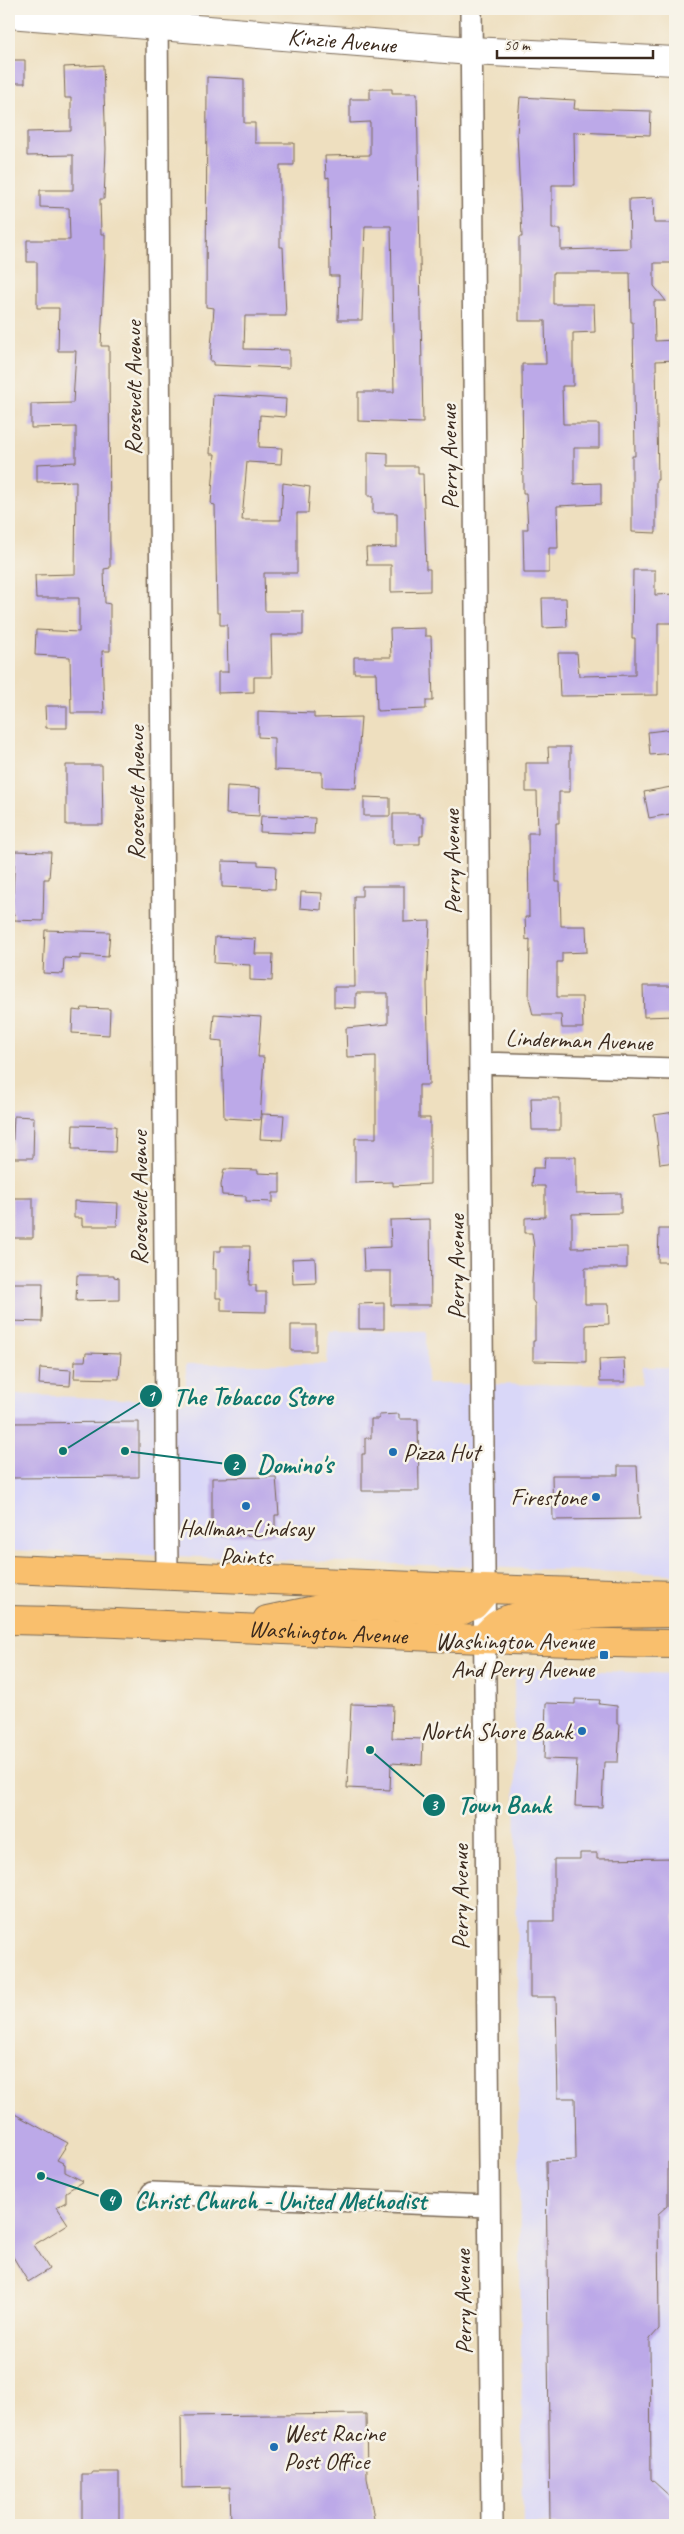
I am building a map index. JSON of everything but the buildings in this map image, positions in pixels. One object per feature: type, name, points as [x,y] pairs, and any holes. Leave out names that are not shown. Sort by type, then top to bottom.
[{"type":"main road","name":"Washington Avenue","points":[[9,1569],[298,1580],[484,1590],[675,1595]]},
{"type":"main road","points":[[241,1626],[339,1605],[461,1611],[474,1605],[484,1590]]},
{"type":"main road","points":[[483,1639],[493,1626],[504,1620],[524,1615],[675,1613]]},
{"type":"main road","name":"Washington Avenue","points":[[9,1620],[241,1626],[535,1642],[675,1644]]},
{"type":"street","name":"Perry Avenue","points":[[471,9],[483,1639],[492,2525]]},
{"type":"street","name":"Kinzie Avenue","points":[[9,14],[157,18],[472,51],[675,62]]},
{"type":"street","name":"Roosevelt Avenue","points":[[157,18],[166,1576]]},
{"type":"street","name":"Linderman Avenue","points":[[480,1063],[675,1069]]},
{"type":"street","points":[[152,2193],[488,2206]]},
{"type":"shaded area","points":[[9,1272],[11,1394],[186,1402],[186,1364],[327,1364],[329,1331],[426,1331],[427,1384],[641,1385],[642,1367],[675,1367],[675,1574],[9,1550]]},
{"type":"shaded area","points":[[521,1669],[675,1674],[675,2525],[523,2525],[514,1680]]},
{"type":"place","name":"The Tobacco Store","points":[[63,1451]]},
{"type":"place","name":"Domino's","points":[[125,1451]]},
{"type":"place","name":"Pizza Hut","points":[[393,1452]]},
{"type":"place","name":"Firestone","points":[[596,1497]]},
{"type":"place","name":"Hallman-Lindsay Paints","points":[[246,1506]]},
{"type":"place","name":"Washington Avenue And Perry Avenue","points":[[604,1655]]},
{"type":"place","name":"North Shore Bank","points":[[582,1731]]},
{"type":"place","name":"Town Bank","points":[[370,1750]]},
{"type":"place","name":"Christ Church - United Methodist","points":[[41,2176]]},
{"type":"place","name":"West Racine Post Office","points":[[274,2447]]}]
